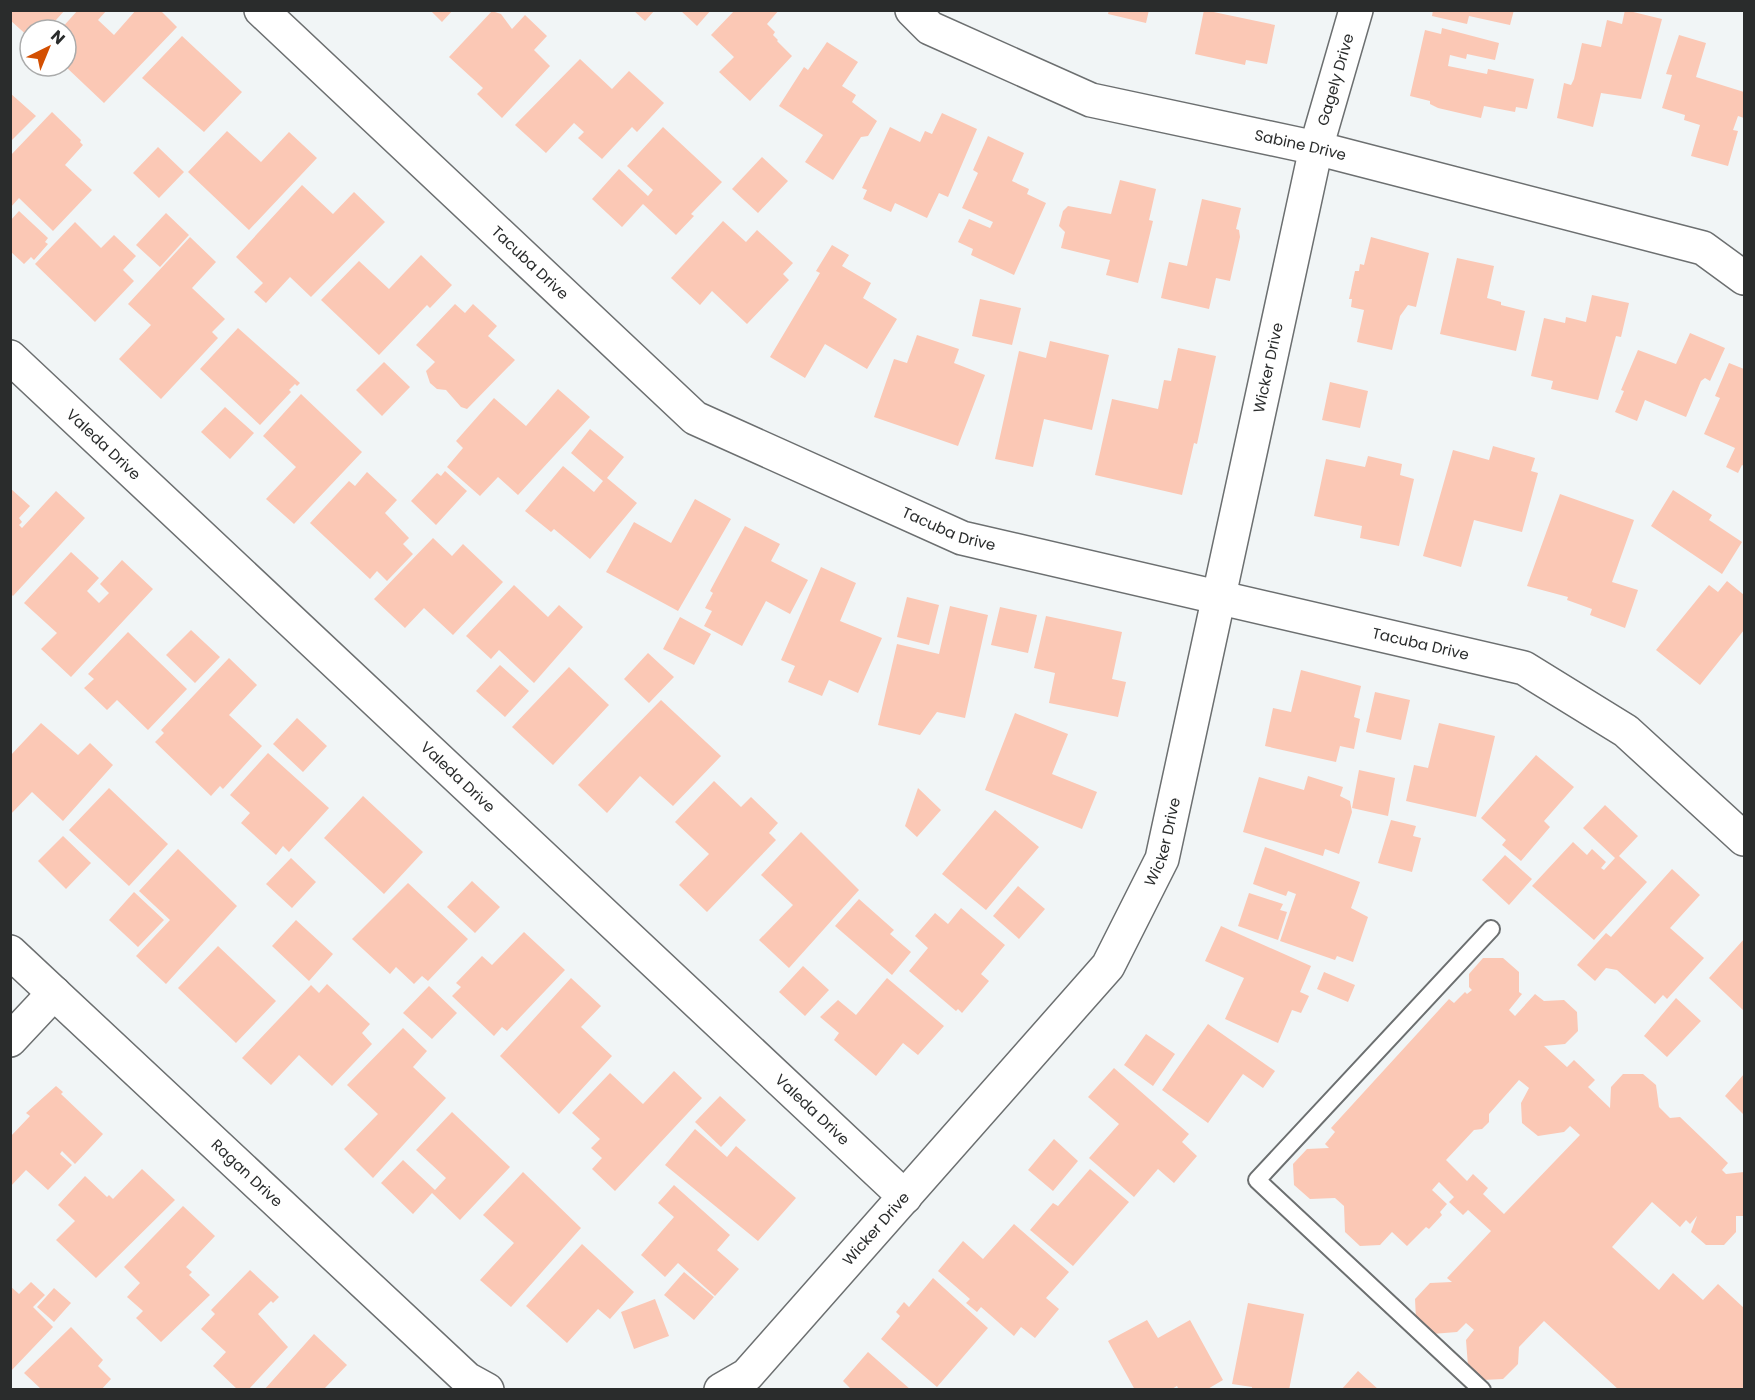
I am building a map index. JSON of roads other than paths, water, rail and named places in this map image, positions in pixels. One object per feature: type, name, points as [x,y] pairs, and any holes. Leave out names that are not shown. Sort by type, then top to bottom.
[{"type":"street","name":"Tacuba Drive","points":[[261,10],[695,418],[963,538],[1524,668],[1626,730],[1744,839]]},
{"type":"street","name":"Sabine Drive","points":[[912,10],[930,28],[1091,100],[1316,148],[1702,248],[1744,278]]},
{"type":"street","name":"Gagely Drive","points":[[1316,148],[1356,10]]},
{"type":"street","name":"Wicker Drive","points":[[721,1389],[747,1375],[1108,966],[1162,859],[1316,148]]},
{"type":"street","name":"Valeda Drive","points":[[10,357],[905,1197]]},
{"type":"street","name":"Ragan Drive","points":[[10,951],[467,1379],[487,1389]]},
{"type":"street","points":[[10,1040],[54,993]]},
{"type":"lane","points":[[1482,1389],[1257,1180],[1491,929]]}]
